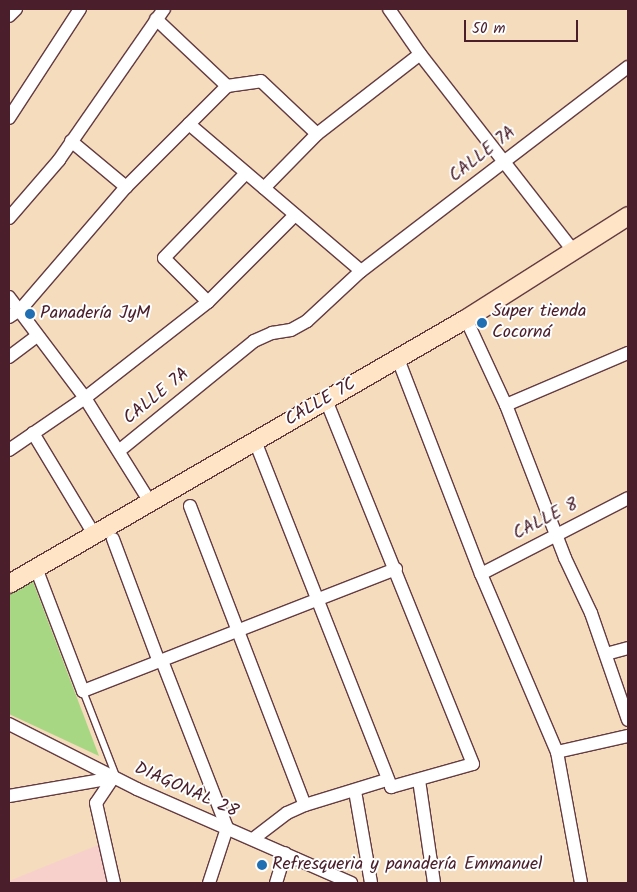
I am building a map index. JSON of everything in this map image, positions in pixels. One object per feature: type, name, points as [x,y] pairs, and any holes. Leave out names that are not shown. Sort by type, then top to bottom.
[{"type":"street","points":[[9,16],[16,9]]},
{"type":"street","points":[[9,118],[80,9]]},
{"type":"street","points":[[9,218],[59,160],[164,9]]},
{"type":"street","points":[[389,9],[420,54],[574,252]]},
{"type":"street","points":[[156,19],[227,86]]},
{"type":"street","points":[[264,188],[317,134],[420,54]]},
{"type":"street","name":"CALLE 7A","points":[[120,450],[254,341],[272,333],[291,330],[308,321],[361,271],[628,67]]},
{"type":"street","points":[[9,317],[20,309],[126,188],[227,86],[260,81],[317,134]]},
{"type":"street","points":[[189,124],[361,271]]},
{"type":"street","points":[[71,141],[126,188]]},
{"type":"street","points":[[208,302],[164,258],[246,173]]},
{"type":"street","points":[[9,450],[85,398],[208,302],[295,215]]},
{"type":"street","name":"CALLE 7C","points":[[9,584],[466,319],[628,216]]},
{"type":"street","points":[[9,297],[20,309],[37,336],[85,398],[120,450],[150,502]]},
{"type":"street","points":[[466,319],[506,405],[556,534],[625,698],[628,720]]},
{"type":"street","points":[[9,357],[37,336]]},
{"type":"street","points":[[506,405],[628,353]]},
{"type":"street","points":[[398,359],[481,574],[557,752],[581,883]]},
{"type":"street","points":[[255,441],[391,787],[473,764],[396,569],[326,400]]},
{"type":"street","points":[[33,433],[94,534]]},
{"type":"street","name":"CALLE 8","points":[[481,574],[628,498]]},
{"type":"street","points":[[190,506],[304,805]]},
{"type":"street","points":[[113,539],[227,828],[209,883]]},
{"type":"street","points":[[36,568],[84,691],[318,602],[396,569]]},
{"type":"street","points":[[606,654],[628,648]]},
{"type":"street","name":"DIAGONAL 28","points":[[9,724],[115,779],[285,852],[351,883]]},
{"type":"street","points":[[557,752],[628,736]]},
{"type":"street","points":[[9,796],[115,779]]},
{"type":"street","points":[[114,883],[96,803],[115,779]]},
{"type":"street","points":[[254,840],[287,813],[304,805],[356,791],[387,780]]},
{"type":"street","points":[[419,780],[434,883]]},
{"type":"street","points":[[356,791],[371,883]]},
{"type":"street","points":[[276,883],[285,852]]},
{"type":"lane","points":[[84,691],[115,779]]},
{"type":"shaded area","points":[[98,845],[108,883],[9,883],[9,881]]},
{"type":"green space","points":[[32,579],[99,756],[9,714],[9,593]]},
{"type":"place","name":"Panadería JyM","points":[[30,314]]},
{"type":"place","name":"Super tienda Cocorná","points":[[482,323]]},
{"type":"place","name":"Refresqueria y panadería Emmanuel","points":[[262,865]]}]
